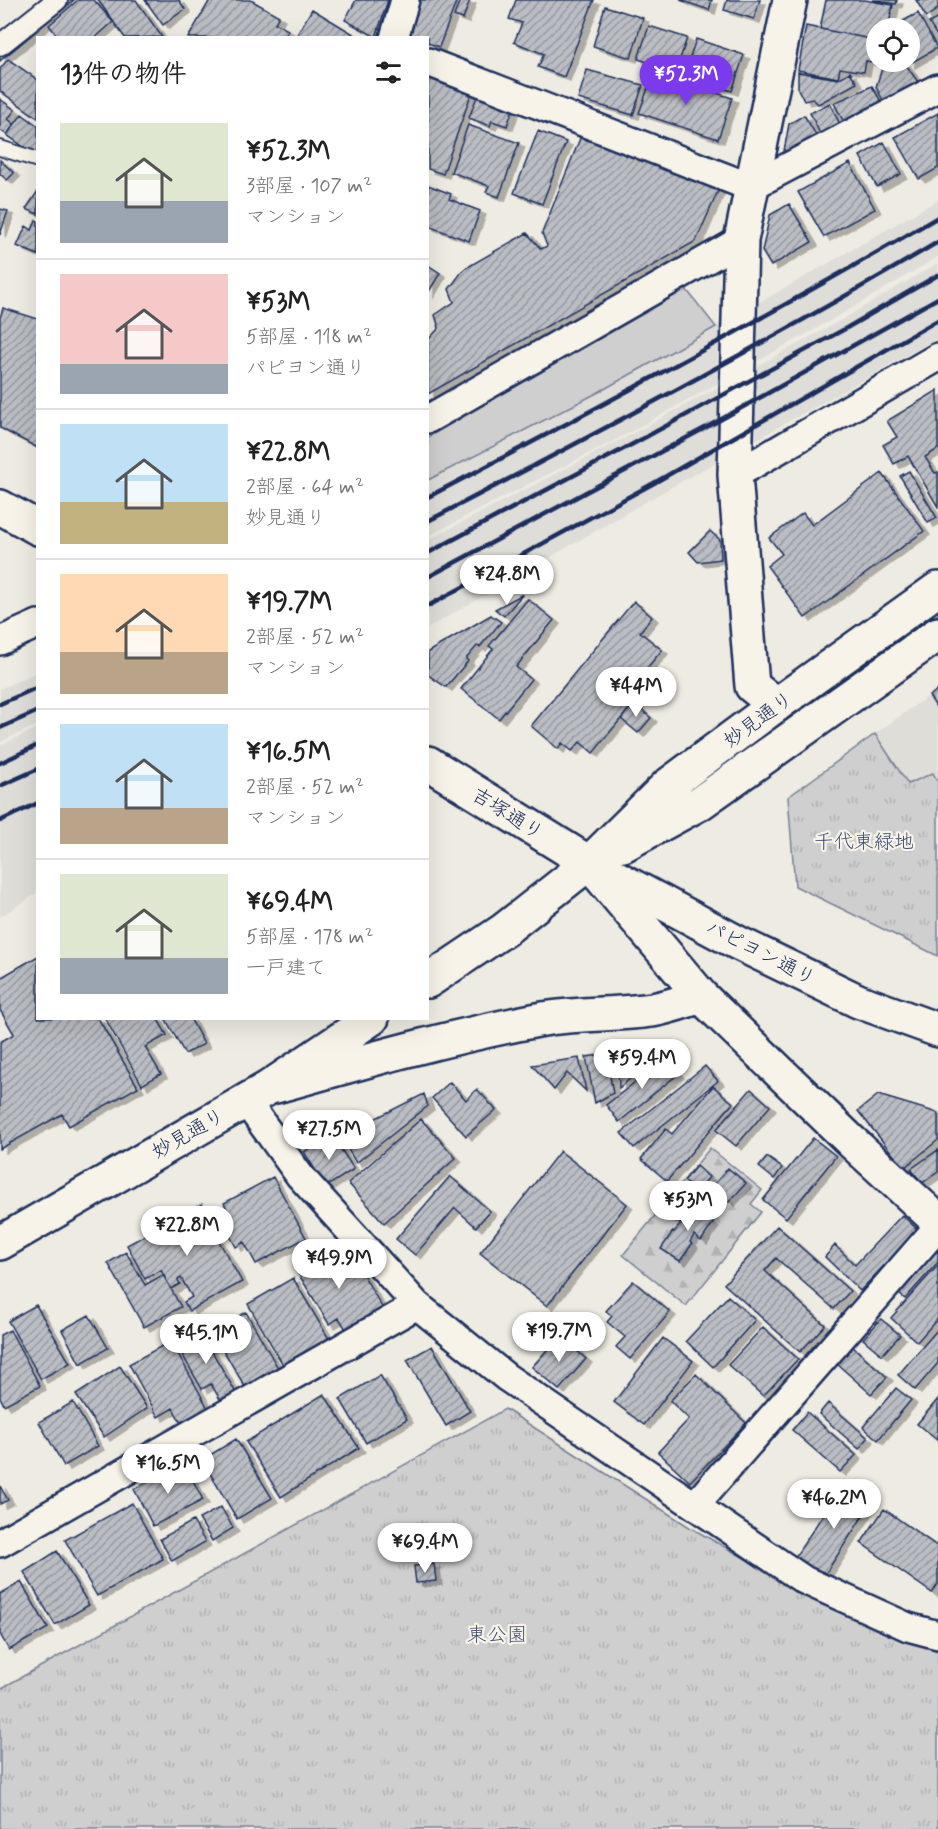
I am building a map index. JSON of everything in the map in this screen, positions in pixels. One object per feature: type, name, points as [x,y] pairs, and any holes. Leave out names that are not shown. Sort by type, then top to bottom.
[{"type":"main road","points":[[776,705],[752,686],[735,475],[741,240],[790,0]]},
{"type":"main road","points":[[0,507],[36,527]]},
{"type":"main road","name":"妙見通り","points":[[429,980],[504,930],[589,863],[667,786],[938,589]]},
{"type":"main road","name":"妙見通り","points":[[589,863],[700,803],[938,634]]},
{"type":"main road","name":"吉塚通り","points":[[429,764],[589,863]]},
{"type":"main road","points":[[589,863],[701,996],[852,1142],[938,1221]]},
{"type":"main road","name":"パピヨン通り","points":[[589,863],[738,943],[848,996],[938,1030]]},
{"type":"main road","points":[[257,1094],[404,1050],[490,1029],[561,1016],[670,1007],[701,996]]},
{"type":"main road","name":"妙見通り","points":[[0,1243],[257,1094],[369,1020]]},
{"type":"street","points":[[0,45],[57,0]]},
{"type":"street","points":[[395,36],[405,0]]},
{"type":"street","points":[[429,62],[750,187],[938,88]]},
{"type":"street","points":[[429,418],[741,240]]},
{"type":"street","points":[[735,475],[938,357]]},
{"type":"street","points":[[0,641],[36,625]]},
{"type":"street","points":[[257,1094],[300,1176],[417,1305],[506,1377],[804,1580],[908,1627],[938,1635]]},
{"type":"street","points":[[695,1505],[938,1227]]},
{"type":"street","points":[[0,1543],[417,1305]]},
{"type":"lane","points":[[0,148],[36,159]]},
{"type":"shaded area","points":[[938,200],[938,257],[835,318],[625,435],[429,535],[429,479],[597,393]]},
{"type":"shaded area","points":[[938,263],[938,338],[659,494],[429,627],[429,539],[628,436],[838,322]]},
{"type":"shaded area","points":[[36,672],[36,725],[0,742],[0,689]]},
{"type":"shaded area","points":[[938,689],[938,782],[932,773],[908,785],[875,734]]},
{"type":"shaded area","points":[[36,728],[36,894],[0,917],[0,746]]},
{"type":"green space","points":[[686,289],[716,327],[597,393],[429,479],[429,436]]},
{"type":"green space","points":[[938,610],[938,614],[702,783],[699,781]]},
{"type":"green space","name":"千代東緑地","points":[[875,734],[908,784],[933,773],[938,782],[938,956],[795,886],[788,797]]},
{"type":"green space","points":[[710,1148],[762,1190],[751,1204],[761,1212],[686,1306],[623,1255]]},
{"type":"green space","name":"東公園","points":[[505,1409],[691,1528],[801,1590],[938,1647],[938,1829],[0,1829],[0,1689]]},
{"type":"building","points":[[52,0],[74,0],[0,61],[0,43]]},
{"type":"building","points":[[78,0],[94,0],[113,22],[97,36],[57,36],[49,25]]},
{"type":"building","points":[[98,0],[136,0],[161,36],[124,36]]},
{"type":"building","points":[[145,0],[179,0],[185,9],[163,25]]},
{"type":"building","points":[[210,0],[251,0],[279,16],[275,23],[288,30],[285,36],[189,36]]},
{"type":"building","points":[[356,0],[388,0],[376,36],[345,20]]},
{"type":"building","points":[[416,0],[457,0],[439,47],[429,43],[429,36],[403,34]]},
{"type":"building","points":[[460,0],[470,0],[463,19],[454,16]]},
{"type":"building","points":[[516,0],[594,0],[564,77],[538,67],[544,54],[514,42],[522,23],[509,19]]},
{"type":"building","points":[[680,0],[712,0],[709,10]]},
{"type":"building","points":[[727,0],[760,0],[754,19],[724,10]]},
{"type":"building","points":[[826,0],[865,0],[893,5],[890,18],[866,18],[866,38],[820,29]]},
{"type":"building","points":[[872,0],[897,0],[896,4]]},
{"type":"building","points":[[916,0],[938,0],[938,9],[926,17]]},
{"type":"building","points":[[605,6],[643,18],[631,58],[593,46]]},
{"type":"building","points":[[312,9],[357,36],[296,36]]},
{"type":"building","points":[[918,13],[937,48],[920,58],[920,18],[909,18]]},
{"type":"building","points":[[938,18],[938,38],[929,23]]},
{"type":"building","points":[[649,26],[687,38],[676,71],[638,59]]},
{"type":"building","points":[[806,26],[866,38],[864,72],[840,68],[838,78],[798,70]]},
{"type":"building","points":[[696,39],[744,55],[732,91],[684,75]]},
{"type":"building","points":[[8,59],[36,79],[36,117],[0,91],[0,69]]},
{"type":"building","points":[[587,70],[643,85],[633,115],[578,99]]},
{"type":"building","points":[[654,72],[732,98],[718,139],[639,113]]},
{"type":"building","points":[[798,72],[838,79],[850,72],[857,83],[818,104],[813,99],[804,101],[798,89]]},
{"type":"building","points":[[881,72],[911,72],[918,82],[884,102],[876,87]]},
{"type":"building","points":[[429,74],[474,86],[443,174],[429,169]]},
{"type":"building","points":[[872,86],[882,103],[846,126],[834,103]]},
{"type":"building","points":[[479,91],[513,109],[507,126],[492,121],[490,126],[469,118]]},
{"type":"building","points":[[0,99],[15,110],[8,119],[14,124],[7,135],[0,130]]},
{"type":"building","points":[[830,103],[842,129],[822,138],[810,113]]},
{"type":"building","points":[[938,113],[938,168],[919,179],[895,137]]},
{"type":"building","points":[[22,114],[36,124],[36,156],[7,135]]},
{"type":"building","points":[[804,115],[819,140],[791,157],[784,151],[789,124]]},
{"type":"building","points":[[468,125],[519,143],[499,197],[486,192],[489,186],[451,172]]},
{"type":"building","points":[[538,131],[566,142],[542,204],[514,193]]},
{"type":"building","points":[[581,136],[719,189],[696,241],[429,393],[429,339],[439,328],[435,315],[454,302],[449,289],[464,269],[527,233],[541,249],[547,246],[542,233]]},
{"type":"building","points":[[884,142],[901,174],[877,187],[860,156]]},
{"type":"building","points":[[0,160],[14,173],[7,180],[0,174]]},
{"type":"building","points":[[850,163],[875,209],[824,237],[798,192]]},
{"type":"building","points":[[429,185],[451,194],[449,199],[480,211],[469,241],[429,226]]},
{"type":"building","points":[[36,194],[36,213],[26,209]]},
{"type":"building","points":[[789,204],[812,242],[771,266],[762,251],[770,215]]},
{"type":"building","points":[[0,209],[8,211],[0,235]]},
{"type":"building","points":[[36,220],[36,254],[17,246],[26,226],[32,230]]},
{"type":"building","points":[[429,266],[440,273],[429,291]]},
{"type":"building","points":[[3,308],[36,318],[36,447],[0,428],[0,318]]},
{"type":"building","points":[[938,390],[938,449],[925,457],[935,473],[938,472],[938,507],[908,456],[894,464],[883,445],[897,437],[887,421]]},
{"type":"building","points":[[909,471],[937,518],[928,523],[900,476]]},
{"type":"building","points":[[882,473],[924,531],[805,618],[767,566],[782,554],[769,538],[803,513],[812,525]]},
{"type":"building","points":[[710,531],[720,540],[721,559],[698,562],[689,552]]},
{"type":"building","points":[[523,594],[504,616],[495,609]]},
{"type":"building","points":[[528,599],[554,620],[516,667],[531,679],[499,719],[461,689],[493,649],[489,646]]},
{"type":"building","points":[[634,601],[652,617],[640,632],[662,650],[642,674],[651,682],[593,753],[580,742],[572,751],[562,743],[558,749],[531,726]]},
{"type":"building","points":[[491,615],[501,622],[480,647],[477,646],[466,659],[468,661],[446,687],[429,676],[429,651]]},
{"type":"building","points":[[938,690],[938,710],[929,696]]},
{"type":"building","points":[[634,703],[651,718],[638,733],[621,719]]},
{"type":"building","points":[[36,957],[36,1020],[99,1020],[138,1087],[69,1126],[62,1114],[0,1149],[0,1042],[14,1034],[0,1010],[0,978]]},
{"type":"building","points":[[106,1020],[158,1020],[167,1035],[145,1047],[161,1074],[142,1085]]},
{"type":"building","points":[[166,1020],[191,1020],[204,1044],[185,1054]]},
{"type":"building","points":[[606,1054],[613,1093],[595,1103],[586,1057]]},
{"type":"building","points":[[659,1054],[619,1088],[617,1056]]},
{"type":"building","points":[[579,1058],[586,1091],[567,1073],[554,1090],[532,1065]]},
{"type":"building","points":[[666,1058],[678,1074],[619,1122],[606,1105]]},
{"type":"building","points":[[705,1066],[718,1081],[634,1148],[621,1133]]},
{"type":"building","points":[[450,1082],[466,1100],[477,1089],[496,1110],[466,1136],[432,1098]]},
{"type":"building","points":[[713,1086],[733,1103],[667,1181],[641,1159],[666,1129],[672,1134]]},
{"type":"building","points":[[751,1089],[770,1106],[736,1146],[716,1130]]},
{"type":"building","points":[[424,1094],[428,1106],[356,1163],[340,1136]]},
{"type":"building","points":[[878,1095],[938,1113],[938,1140],[904,1168],[858,1111]]},
{"type":"building","points":[[421,1119],[456,1158],[384,1223],[348,1183]]},
{"type":"building","points":[[331,1134],[354,1169],[326,1187],[304,1152]]},
{"type":"building","points":[[813,1138],[836,1156],[786,1218],[763,1200]]},
{"type":"building","points":[[938,1150],[938,1172],[922,1183],[911,1169]]},
{"type":"building","points":[[560,1151],[627,1204],[547,1306],[480,1253]]},
{"type":"building","points":[[767,1157],[782,1168],[774,1179],[759,1167]]},
{"type":"building","points":[[696,1166],[709,1177],[697,1192],[684,1181]]},
{"type":"building","points":[[728,1168],[746,1183],[729,1202],[712,1187]]},
{"type":"building","points":[[450,1176],[490,1211],[476,1227],[455,1208],[415,1255],[396,1239]]},
{"type":"building","points":[[273,1177],[306,1238],[256,1264],[244,1242],[236,1247],[218,1214],[227,1209],[224,1203]]},
{"type":"building","points":[[202,1204],[209,1218],[207,1220],[242,1282],[189,1311],[184,1302],[192,1297],[181,1278],[178,1280],[180,1284],[171,1289],[161,1270],[145,1279],[127,1245]]},
{"type":"building","points":[[698,1205],[711,1213],[707,1219],[713,1223],[701,1241],[694,1235],[690,1242],[692,1244],[680,1261],[661,1249],[673,1231],[681,1224],[676,1222],[688,1206],[694,1210]]},
{"type":"building","points":[[902,1215],[918,1230],[860,1291],[825,1257],[835,1245],[855,1265]]},
{"type":"building","points":[[777,1226],[850,1291],[834,1309],[776,1258],[765,1271],[825,1325],[800,1352],[724,1284]]},
{"type":"building","points":[[932,1245],[938,1250],[938,1262],[905,1299],[893,1289]]},
{"type":"building","points":[[329,1250],[364,1276],[383,1309],[347,1331],[339,1318],[329,1324],[296,1270]]},
{"type":"building","points":[[126,1252],[145,1285],[163,1275],[181,1307],[144,1327],[108,1263]]},
{"type":"building","points":[[938,1265],[938,1318],[917,1342],[891,1318]]},
{"type":"building","points":[[293,1278],[332,1344],[286,1370],[248,1304]]},
{"type":"building","points":[[633,1281],[670,1312],[630,1359],[616,1347],[625,1337],[607,1322],[612,1316],[606,1311]]},
{"type":"building","points":[[728,1296],[755,1320],[713,1367],[686,1341]]},
{"type":"building","points":[[36,1305],[70,1363],[41,1379],[8,1321]]},
{"type":"building","points":[[246,1312],[278,1368],[245,1387],[212,1331]]},
{"type":"building","points":[[89,1315],[108,1348],[80,1364],[62,1330]]},
{"type":"building","points":[[881,1319],[900,1335],[882,1355],[863,1339]]},
{"type":"building","points":[[198,1327],[239,1398],[224,1406],[211,1384],[202,1389],[174,1340]]},
{"type":"building","points":[[763,1327],[798,1359],[763,1396],[728,1365]]},
{"type":"building","points":[[938,1329],[938,1363],[915,1390],[898,1375]]},
{"type":"building","points":[[10,1330],[40,1386],[4,1405],[0,1397],[0,1335]]},
{"type":"building","points":[[560,1335],[586,1359],[559,1390],[532,1367]]},
{"type":"building","points":[[663,1338],[693,1361],[644,1425],[614,1402]]},
{"type":"building","points":[[171,1341],[210,1412],[183,1427],[173,1408],[158,1417],[129,1364]]},
{"type":"building","points":[[432,1346],[470,1411],[446,1426],[407,1360]]},
{"type":"building","points":[[852,1346],[887,1377],[871,1394],[837,1364]]},
{"type":"building","points":[[120,1366],[147,1408],[104,1437],[76,1395]]},
{"type":"building","points":[[696,1374],[746,1423],[690,1482],[658,1452],[689,1419],[670,1401]]},
{"type":"building","points":[[380,1375],[407,1419],[366,1443],[340,1399]]},
{"type":"building","points":[[896,1388],[911,1400],[878,1440],[863,1427]]},
{"type":"building","points":[[324,1394],[359,1448],[281,1497],[246,1442]]},
{"type":"building","points":[[938,1399],[938,1441],[917,1424]]},
{"type":"building","points":[[73,1402],[98,1446],[64,1466],[39,1422]]},
{"type":"building","points":[[828,1403],[868,1438],[859,1449],[819,1414]]},
{"type":"building","points":[[807,1412],[856,1455],[840,1472],[792,1430]]},
{"type":"building","points":[[236,1439],[272,1498],[237,1519],[202,1460]]},
{"type":"building","points":[[184,1463],[203,1500],[153,1526],[134,1489]]},
{"type":"building","points":[[844,1483],[872,1502],[824,1576],[795,1557]]},
{"type":"building","points":[[0,1486],[8,1500],[0,1504]]},
{"type":"building","points":[[132,1503],[163,1559],[97,1596],[65,1540]]},
{"type":"building","points":[[221,1507],[233,1528],[212,1541],[199,1519]]},
{"type":"building","points":[[884,1509],[938,1547],[938,1584],[932,1593],[861,1543]]},
{"type":"building","points":[[193,1521],[205,1542],[172,1561],[160,1539]]},
{"type":"building","points":[[57,1551],[89,1605],[55,1625],[24,1572]]},
{"type":"building","points":[[434,1564],[436,1581],[416,1583],[414,1566]]},
{"type":"building","points":[[21,1582],[48,1628],[9,1650],[0,1634],[0,1594]]},
{"type":"railway","points":[[429,496],[685,360],[938,217]]},
{"type":"railway","points":[[429,520],[685,385],[938,242]]},
{"type":"railway","points":[[429,552],[843,330],[938,275]]},
{"type":"railway","points":[[429,576],[718,421],[938,298]]},
{"type":"railway","points":[[429,605],[654,483],[938,320]]},
{"type":"railway","points":[[0,704],[36,688]]},
{"type":"railway","points":[[0,728],[36,712]]},
{"type":"railway","points":[[0,763],[36,746]]},
{"type":"railway","points":[[0,786],[36,770]]},
{"type":"railway","points":[[0,821],[36,804]]}]
